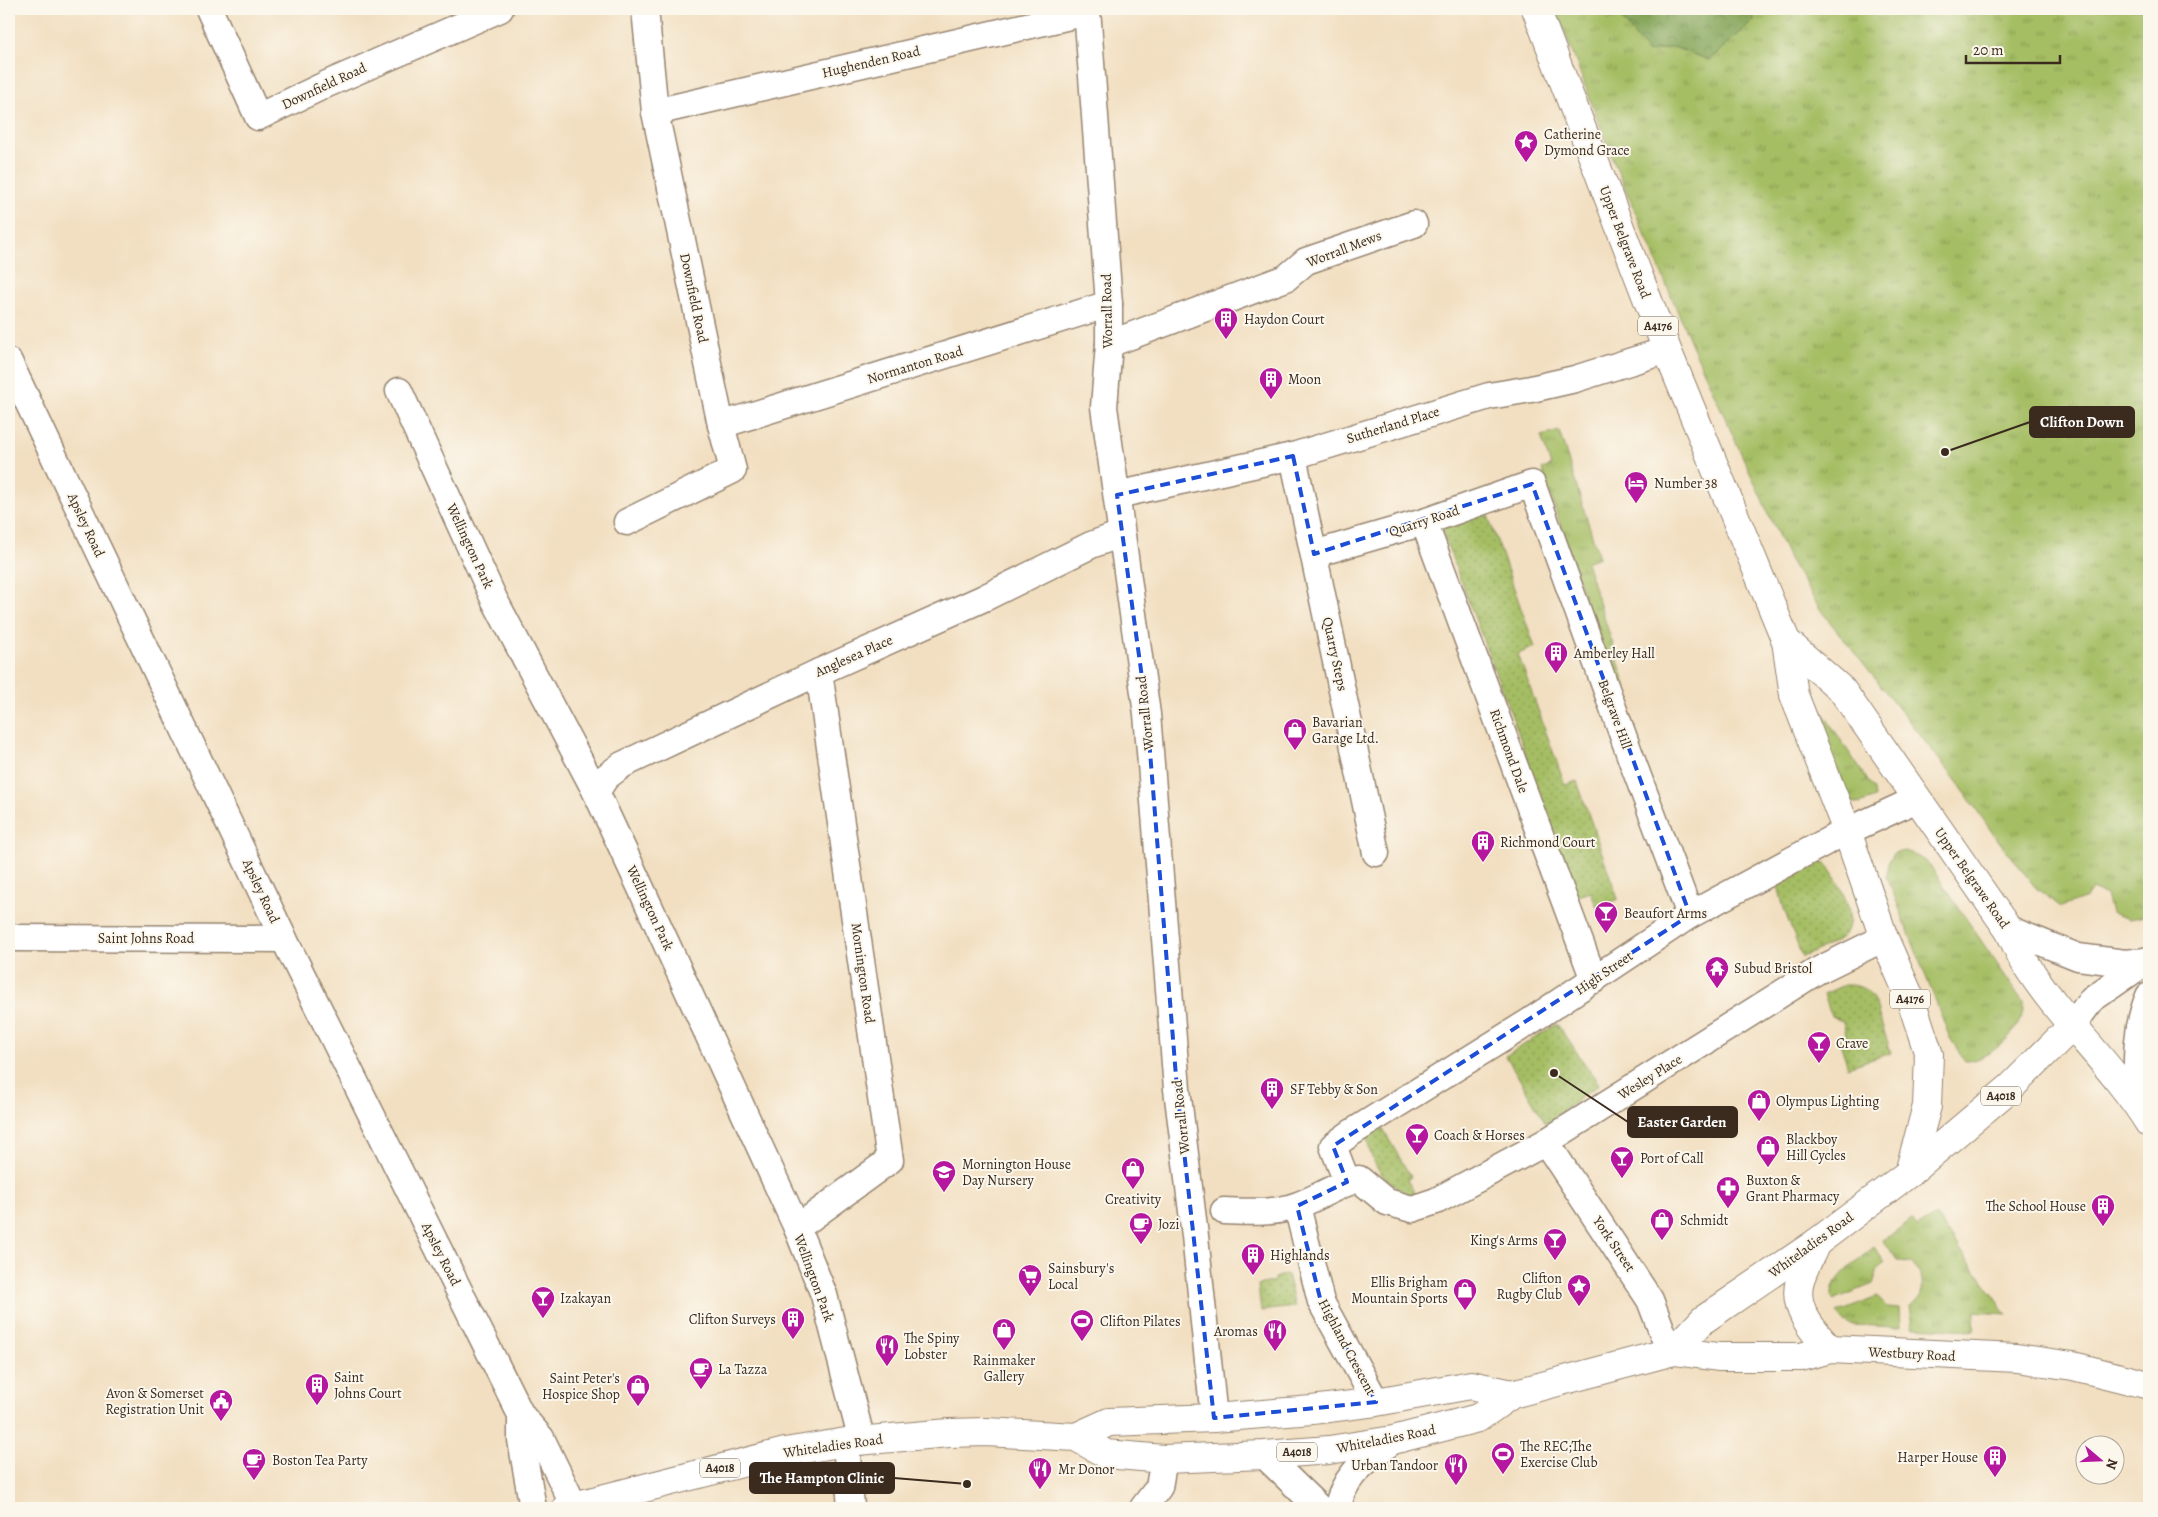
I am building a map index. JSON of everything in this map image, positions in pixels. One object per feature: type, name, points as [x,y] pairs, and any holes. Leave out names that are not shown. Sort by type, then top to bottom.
[{"type":"main road","name":"Upper Belgrave Road","points":[[1536,9],[1667,350],[1786,641],[1794,695],[1847,831],[1884,938],[1911,1000],[1929,1055],[1928,1106],[1909,1173]]},
{"type":"main road","name":"Upper Belgrave Road","points":[[1786,641],[1842,690],[2008,929],[2027,966],[2072,1026],[2143,1114]]},
{"type":"main road","name":"Whiteladies Road","points":[[572,1507],[785,1452],[854,1441],[949,1433],[986,1432],[1076,1437],[1106,1454],[1164,1459],[1329,1450],[1393,1440],[1478,1418],[1512,1394],[1672,1352],[1703,1320],[1816,1243],[1909,1173],[2011,1087],[2072,1026]]},
{"type":"main road","points":[[1816,1243],[1799,1281],[1799,1299],[1802,1312],[1812,1331],[1830,1349]]},
{"type":"main road","name":"Westbury Road","points":[[1672,1352],[1718,1356],[1801,1357],[1830,1349],[2017,1358],[2073,1366],[2149,1385]]},
{"type":"main road","name":"Whiteladies Road","points":[[1076,1437],[1109,1422],[1214,1418],[1312,1410],[1376,1402],[1472,1385],[1512,1394]]},
{"type":"street","name":"Downfield Road","points":[[209,9],[258,117],[327,84],[500,9]]},
{"type":"street","name":"Downfield Road","points":[[627,522],[733,470],[721,425],[656,112],[645,9]]},
{"type":"street","name":"Hughenden Road","points":[[656,112],[1087,11]]},
{"type":"street","name":"Worrall Road","points":[[1087,11],[1109,304],[1109,344],[1104,407],[1147,714],[1177,1089],[1214,1418]]},
{"type":"street","name":"Worrall Mews","points":[[1109,344],[1286,278],[1306,261],[1414,224]]},
{"type":"street","name":"Normanton Road","points":[[721,425],[1109,304]]},
{"type":"street","name":"Sutherland Place","points":[[1117,495],[1293,456],[1488,396],[1531,390],[1575,379],[1667,350]]},
{"type":"street","name":"Apsley Road","points":[[9,362],[284,939],[521,1415],[541,1438],[572,1507]]},
{"type":"street","name":"Wellington Park","points":[[398,391],[494,599],[596,792],[797,1228],[824,1295],[854,1441],[852,1508]]},
{"type":"street","name":"Quarry Steps","points":[[1293,456],[1376,853]]},
{"type":"street","name":"Quarry Road","points":[[1314,554],[1424,522],[1532,484]]},
{"type":"street","name":"Belgrave Hill","points":[[1532,484],[1690,915]]},
{"type":"street","name":"Richmond Dale","points":[[1424,522],[1594,980]]},
{"type":"street","name":"Anglesea Place","points":[[596,792],[606,777],[622,765],[819,672],[984,598],[1091,545],[1121,534]]},
{"type":"street","name":"Mornington Road","points":[[797,1228],[890,1160],[819,672]]},
{"type":"street","name":"High Street","points":[[1347,1182],[1333,1146],[1594,980],[1690,915],[1847,831],[1917,799]]},
{"type":"street","points":[[2008,929],[2078,957],[2125,963],[2148,960]]},
{"type":"street","name":"Saint Johns Road","points":[[9,938],[284,939]]},
{"type":"street","name":"Wesley Place","points":[[1347,1182],[1359,1179],[1387,1202],[1412,1209],[1436,1201],[1546,1142],[1817,971],[1884,938]]},
{"type":"street","points":[[2072,1026],[2092,999],[2148,960]]},
{"type":"street","points":[[2143,1114],[2136,1043],[2142,1011],[2149,996]]},
{"type":"street","name":"York Street","points":[[1546,1142],[1650,1300],[1672,1352]]},
{"type":"street","points":[[1224,1211],[1260,1212],[1297,1206],[1347,1182]]},
{"type":"street","name":"Highland Crescent","points":[[1297,1206],[1321,1302],[1376,1402]]},
{"type":"street","name":"Apsley Road","points":[[521,1415],[521,1440],[533,1508]]},
{"type":"street","points":[[1338,1508],[1345,1484],[1365,1463],[1393,1440]]},
{"type":"street","points":[[1264,1455],[1319,1508]]},
{"type":"street","points":[[1143,1508],[1160,1487],[1164,1459]]},
{"type":"highlighted area","points":[[1293,456],[1314,554],[1532,484],[1690,915],[1333,1146],[1347,1182],[1297,1206],[1321,1302],[1376,1402],[1214,1418],[1177,1089],[1147,714],[1117,495]]},
{"type":"green space","points":[[1556,9],[2149,9],[2149,915],[2130,919],[2111,913],[2106,895],[2092,889],[2086,898],[2061,907],[2036,888],[1994,835],[1958,783],[1822,612],[1789,559],[1692,345],[1611,155]]},
{"type":"green space","points":[[1614,9],[1749,9],[1755,20],[1709,60],[1673,47],[1648,53]]},
{"type":"green space","points":[[1559,431],[1599,557],[1586,562],[1626,685],[1614,689],[1542,469],[1551,466],[1541,436]]},
{"type":"green space","points":[[1486,510],[1535,647],[1518,654],[1565,785],[1577,781],[1618,899],[1597,908],[1591,892],[1576,897],[1541,804],[1518,732],[1440,526]]},
{"type":"green space","points":[[1811,704],[1817,704],[1874,790],[1875,798],[1860,804],[1850,801]]},
{"type":"green space","points":[[1905,851],[1919,856],[1931,867],[2023,1002],[2023,1012],[2013,1032],[1995,1049],[1975,1060],[1965,1061],[1950,1038],[1887,877],[1888,863],[1894,853]]},
{"type":"green space","points":[[1819,861],[1825,863],[1834,876],[1847,903],[1849,912],[1848,928],[1835,942],[1802,957],[1784,909],[1777,882]]},
{"type":"green space","points":[[1844,985],[1861,987],[1874,1000],[1891,1053],[1848,1067],[1839,1040],[1846,1033],[1843,1022],[1831,1016],[1824,994]]},
{"type":"green space","points":[[1557,1024],[1599,1084],[1546,1124],[1506,1056]]},
{"type":"green space","points":[[1381,1126],[1411,1177],[1407,1180],[1419,1200],[1394,1185],[1376,1165],[1367,1138],[1370,1132]]},
{"type":"green space","points":[[1936,1216],[2007,1314],[1975,1312],[1974,1330],[1913,1327],[1910,1306],[1920,1296],[1922,1279],[1911,1263],[1897,1260],[1883,1239],[1912,1220],[1917,1227]]},
{"type":"green space","points":[[1874,1247],[1885,1263],[1878,1269],[1873,1284],[1833,1300],[1832,1293],[1839,1278]]},
{"type":"green space","points":[[1287,1274],[1295,1307],[1261,1311],[1258,1285],[1275,1281],[1275,1278]]},
{"type":"green space","points":[[1877,1297],[1888,1308],[1899,1309],[1900,1327],[1851,1325],[1844,1322],[1837,1313]]},
{"type":"place","name":"Catherine Dymond Grace","points":[[1526,163]]},
{"type":"place","name":"Haydon Court","points":[[1226,340]]},
{"type":"place","name":"Moon","points":[[1271,400]]},
{"type":"place","name":"Clifton Down","points":[[1945,452]]},
{"type":"place","name":"Number 38","points":[[1636,504]]},
{"type":"place","name":"Amberley Hall","points":[[1556,674]]},
{"type":"place","name":"Bavarian Garage Ltd.","points":[[1295,751]]},
{"type":"place","name":"Richmond Court","points":[[1483,863]]},
{"type":"place","name":"Beaufort Arms","points":[[1606,934]]},
{"type":"place","name":"Subud Bristol","points":[[1717,989]]},
{"type":"place","name":"Crave","points":[[1819,1064]]},
{"type":"place","name":"Easter Garden","points":[[1554,1073]]},
{"type":"place","name":"SF Tebby & Son","points":[[1272,1110]]},
{"type":"place","name":"Olympus Lighting","points":[[1759,1122]]},
{"type":"place","name":"Coach & Horses","points":[[1417,1156]]},
{"type":"place","name":"Blackboy Hill Cycles","points":[[1768,1168]]},
{"type":"place","name":"Port of Call","points":[[1622,1179]]},
{"type":"place","name":"Creativity","points":[[1133,1190]]},
{"type":"place","name":"Mornington House Day Nursery","points":[[944,1193]]},
{"type":"place","name":"Buxton & Grant Pharmacy","points":[[1728,1209]]},
{"type":"place","name":"The School House","points":[[2103,1227]]},
{"type":"place","name":"Schmidt","points":[[1662,1241]]},
{"type":"place","name":"Jozi","points":[[1141,1245]]},
{"type":"place","name":"King's Arms","points":[[1555,1261]]},
{"type":"place","name":"Highlands","points":[[1253,1276]]},
{"type":"place","name":"Sainsbury's Local","points":[[1030,1297]]},
{"type":"place","name":"Clifton Rugby Club","points":[[1579,1307]]},
{"type":"place","name":"Ellis Brigham Mountain Sports","points":[[1465,1311]]},
{"type":"place","name":"Izakayan","points":[[543,1319]]},
{"type":"place","name":"Clifton Surveys","points":[[793,1340]]},
{"type":"place","name":"Clifton Pilates","points":[[1082,1342]]},
{"type":"place","name":"Rainmaker Gallery","points":[[1004,1351]]},
{"type":"place","name":"Aromas","points":[[1275,1352]]},
{"type":"place","name":"The Spiny Lobster","points":[[887,1367]]},
{"type":"place","name":"La Tazza","points":[[701,1390]]},
{"type":"place","name":"Saint Johns Court","points":[[317,1406]]},
{"type":"place","name":"Saint Peter's Hospice Shop","points":[[638,1407]]},
{"type":"place","name":"Avon & Somerset Registration Unit","points":[[221,1422]]},
{"type":"place","name":"The REC;The Exercise Club","points":[[1503,1475]]},
{"type":"place","name":"Harper House","points":[[1995,1478]]},
{"type":"place","name":"Boston Tea Party","points":[[254,1481]]},
{"type":"place","name":"The Hampton Clinic","points":[[967,1484]]},
{"type":"place","name":"Urban Tandoor","points":[[1456,1486]]},
{"type":"place","name":"Mr Donor","points":[[1040,1490]]}]
